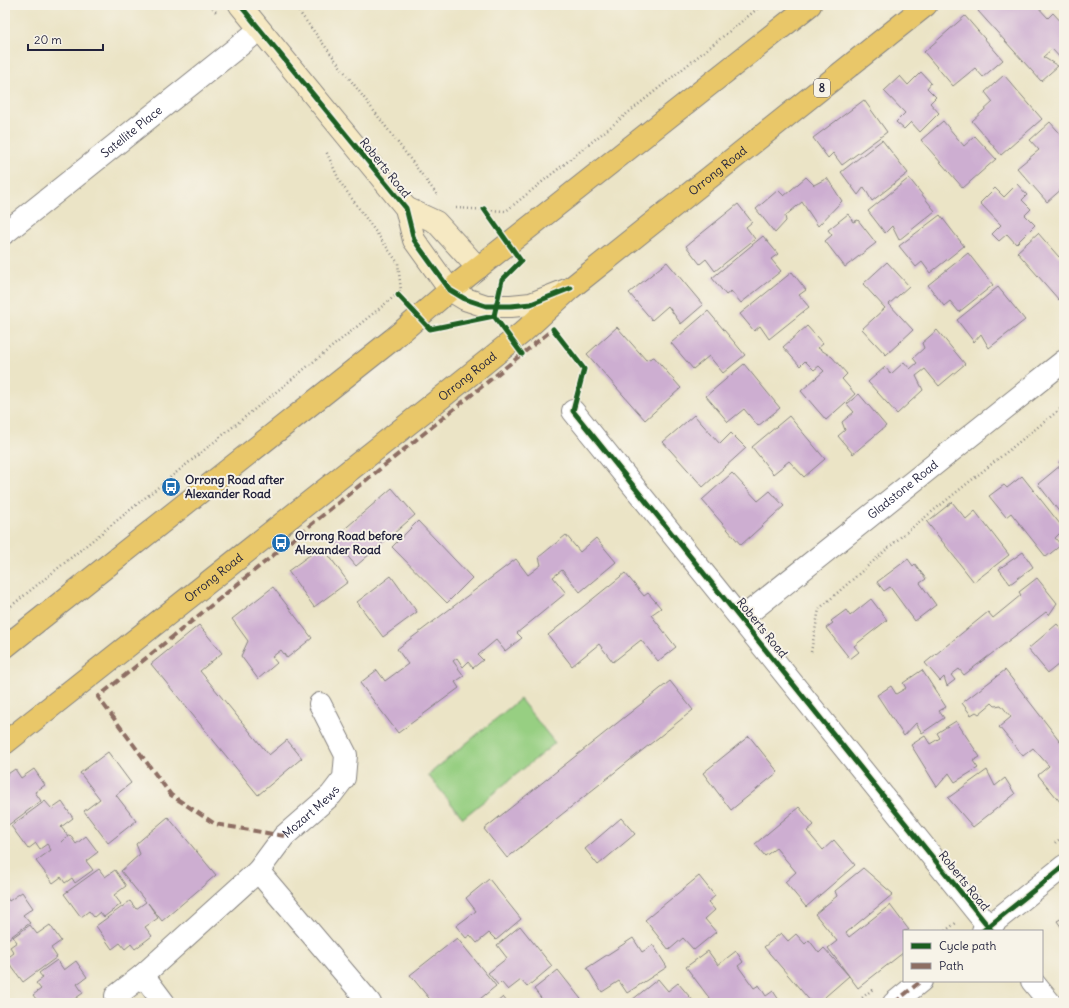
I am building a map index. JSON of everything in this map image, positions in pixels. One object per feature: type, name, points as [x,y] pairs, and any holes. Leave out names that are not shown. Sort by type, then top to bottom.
[{"type":"highway","points":[[5,647],[450,290],[810,5]]},
{"type":"highway","name":"Orrong Road","points":[[5,743],[522,333],[571,288],[926,5]]},
{"type":"main road","name":"Roberts Road","points":[[240,5],[406,208],[436,222],[478,268]]},
{"type":"main road","name":"Roberts Road","points":[[406,208],[414,240],[450,290],[465,299],[486,306],[531,304],[571,288]]},
{"type":"street","name":"Satellite Place","points":[[5,233],[259,30]]},
{"type":"street","name":"Gladstone Road","points":[[742,619],[1064,361]]},
{"type":"street","name":"Roberts Road","points":[[573,411],[742,619],[988,929]]},
{"type":"street","name":"Mozart Mews","points":[[116,996],[143,975],[258,871],[284,836],[330,795],[344,778],[346,755],[320,704]]},
{"type":"street","points":[[988,929],[1064,866]]},
{"type":"street","points":[[258,871],[370,1003]]},
{"type":"street","points":[[143,975],[164,1003]]},
{"type":"street","points":[[894,1003],[920,982]]},
{"type":"street","points":[[1033,982],[1050,1003]]},
{"type":"path","points":[[210,5],[219,16]]},
{"type":"path","points":[[294,5],[442,201]]},
{"type":"path","points":[[454,207],[506,211],[762,5]]},
{"type":"path","points":[[5,611],[402,291],[398,263],[340,182],[324,146]]},
{"type":"path","points":[[484,209],[509,243]]},
{"type":"path","points":[[398,294],[418,317]]},
{"type":"path","points":[[811,652],[820,609],[903,535],[1064,406]]},
{"type":"green space","points":[[520,699],[555,743],[463,818],[428,775]]},
{"type":"building","points":[[985,5],[1036,5],[1048,18],[1053,13],[1064,25],[1064,58],[1062,60],[1052,49],[1043,57],[1058,66],[1041,81],[978,11]]},
{"type":"building","points":[[965,16],[1003,60],[983,77],[975,68],[953,86],[924,52]]},
{"type":"building","points":[[921,72],[931,83],[927,88],[936,97],[930,103],[939,113],[920,132],[911,122],[904,129],[896,122],[905,113],[884,91],[900,76],[908,85]]},
{"type":"building","points":[[1004,75],[1042,119],[1001,155],[972,121],[993,102],[985,92]]},
{"type":"building","points":[[864,100],[887,132],[842,165],[833,153],[828,158],[813,138]]},
{"type":"building","points":[[943,121],[964,146],[975,136],[996,159],[963,188],[921,140]]},
{"type":"building","points":[[1050,122],[1064,138],[1064,187],[1047,202],[1017,168],[1039,150],[1030,140]]},
{"type":"building","points":[[882,140],[908,173],[872,201],[864,187],[858,195],[841,172]]},
{"type":"building","points":[[806,177],[814,185],[827,178],[842,201],[818,226],[802,202],[785,216],[786,221],[775,233],[756,209],[778,190],[784,196]]},
{"type":"building","points":[[909,178],[935,211],[899,240],[892,226],[885,233],[868,211]]},
{"type":"building","points":[[1017,184],[1027,195],[1022,200],[1031,209],[1025,215],[1035,225],[1016,244],[1007,234],[999,241],[992,234],[1001,225],[980,203],[995,188],[1004,197]]},
{"type":"building","points":[[738,204],[752,222],[746,227],[755,239],[715,271],[706,259],[700,264],[686,246]]},
{"type":"building","points":[[848,214],[853,222],[858,220],[876,243],[845,267],[825,241],[832,235],[828,230]]},
{"type":"building","points":[[940,215],[964,246],[930,273],[922,262],[916,267],[899,246]]},
{"type":"building","points":[[1038,233],[1059,257],[1064,253],[1064,295],[1059,300],[1017,252]]},
{"type":"building","points":[[763,236],[778,254],[771,259],[781,271],[741,303],[731,291],[726,295],[712,278]]},
{"type":"building","points":[[968,253],[993,285],[959,312],[950,301],[944,306],[928,285]]},
{"type":"building","points":[[667,262],[703,305],[681,324],[668,306],[652,320],[629,293]]},
{"type":"building","points":[[887,262],[909,286],[889,304],[913,330],[886,355],[862,329],[885,308],[863,284]]},
{"type":"building","points":[[792,272],[806,290],[799,295],[809,307],[769,339],[760,326],[754,331],[740,314]]},
{"type":"building","points":[[998,287],[1025,320],[989,348],[981,334],[974,342],[957,320]]},
{"type":"building","points":[[708,311],[745,355],[723,373],[709,356],[693,369],[671,343]]},
{"type":"building","points":[[807,326],[823,344],[818,348],[832,357],[847,374],[842,379],[855,394],[826,420],[801,391],[824,371],[819,366],[814,370],[805,361],[800,366],[783,347]]},
{"type":"building","points":[[617,327],[646,360],[654,357],[681,388],[645,420],[587,354]]},
{"type":"building","points":[[937,330],[965,364],[939,386],[925,369],[916,376],[923,390],[897,414],[868,382],[885,367],[891,374],[904,362],[910,369],[917,363],[913,358],[924,348],[922,343]]},
{"type":"building","points":[[744,364],[780,408],[758,426],[744,409],[728,422],[706,396]]},
{"type":"building","points":[[859,394],[886,426],[853,454],[838,436],[845,430],[842,422],[854,412],[847,404]]},
{"type":"building","points":[[694,415],[720,444],[731,433],[746,448],[703,487],[663,442]]},
{"type":"building","points":[[789,416],[825,459],[804,477],[789,461],[773,474],[752,447]]},
{"type":"building","points":[[1064,458],[1064,518],[1038,484],[1061,465],[1059,462]]},
{"type":"building","points":[[732,473],[758,501],[770,491],[784,506],[741,545],[702,500]]},
{"type":"building","points":[[1022,476],[1064,529],[1055,538],[1061,545],[1046,557],[1011,513],[1006,517],[989,496],[1004,485],[1007,488]]},
{"type":"building","points":[[392,488],[415,515],[356,566],[333,539]]},
{"type":"building","points":[[952,502],[966,519],[975,511],[1009,555],[974,582],[927,522]]},
{"type":"building","points":[[418,521],[472,578],[447,603],[392,547]]},
{"type":"building","points":[[566,535],[580,552],[596,538],[616,562],[580,592],[562,570],[553,577],[566,593],[517,633],[522,638],[505,651],[496,640],[478,655],[483,660],[473,668],[468,662],[463,667],[457,658],[453,661],[464,676],[455,682],[459,688],[398,733],[360,683],[377,670],[385,681],[408,664],[397,649],[516,559],[528,575],[541,565],[539,557]]},
{"type":"building","points":[[322,546],[348,582],[314,607],[288,571]]},
{"type":"building","points":[[1023,552],[1033,567],[1010,584],[999,569]]},
{"type":"building","points":[[908,559],[913,566],[915,564],[926,579],[920,583],[936,605],[915,621],[890,587],[884,591],[877,582]]},
{"type":"building","points":[[625,573],[644,596],[648,593],[661,608],[651,615],[676,647],[658,661],[641,640],[613,662],[599,644],[572,666],[548,635]]},
{"type":"building","points":[[391,576],[417,612],[383,637],[357,602]]},
{"type":"building","points":[[1037,578],[1057,603],[1049,615],[1046,612],[964,675],[959,669],[951,675],[955,680],[947,686],[944,677],[940,681],[925,663],[988,612],[993,618],[1021,595],[1019,592]]},
{"type":"building","points":[[273,587],[312,638],[287,658],[281,650],[272,657],[277,663],[258,679],[241,656],[248,641],[232,619]]},
{"type":"building","points":[[871,599],[887,620],[854,646],[859,652],[850,659],[826,628],[833,623],[831,621],[846,610],[850,616]]},
{"type":"building","points":[[1057,624],[1064,632],[1064,660],[1048,673],[1028,649]]},
{"type":"building","points":[[199,625],[222,653],[200,671],[269,755],[287,740],[302,758],[258,795],[151,664]]},
{"type":"building","points":[[922,670],[946,707],[939,711],[944,718],[922,733],[916,723],[904,736],[877,695],[891,686],[896,694],[906,688],[903,683]]},
{"type":"building","points":[[1005,670],[1063,745],[1064,744],[1064,800],[1061,803],[1038,775],[1049,766],[1033,748],[1023,756],[999,727],[1011,717],[1001,705],[995,706],[992,703],[979,714],[976,712],[971,715],[962,703]]},
{"type":"building","points":[[670,681],[693,710],[507,858],[484,829]]},
{"type":"building","points":[[1064,686],[1064,696],[1059,690]]},
{"type":"building","points":[[956,721],[980,757],[973,761],[978,768],[955,782],[949,773],[937,787],[911,745],[925,736],[930,744],[940,738],[937,733]]},
{"type":"building","points":[[749,736],[778,772],[731,810],[703,773]]},
{"type":"building","points":[[108,752],[131,783],[116,795],[136,821],[108,843],[84,811],[100,799],[80,773]]},
{"type":"building","points":[[15,769],[21,778],[34,769],[45,785],[35,792],[41,801],[7,826],[5,823],[5,776]]},
{"type":"building","points":[[987,770],[995,786],[1005,778],[1015,794],[973,827],[948,798]]},
{"type":"building","points":[[45,801],[52,809],[62,802],[73,818],[61,827],[68,836],[61,842],[70,835],[76,844],[86,836],[98,852],[86,861],[93,870],[75,883],[72,878],[65,883],[61,877],[53,883],[36,861],[51,850],[47,844],[40,849],[36,843],[28,849],[11,826]]},
{"type":"building","points":[[799,807],[814,825],[807,831],[823,850],[834,840],[855,865],[806,907],[785,882],[796,872],[776,848],[765,856],[755,844]]},
{"type":"building","points":[[168,817],[216,875],[162,921],[148,903],[158,918],[145,927],[152,936],[135,949],[131,944],[125,949],[120,943],[112,949],[96,926],[130,901],[136,909],[146,902],[121,871],[140,854],[136,844]]},
{"type":"building","points":[[621,818],[635,834],[598,865],[585,849]]},
{"type":"building","points":[[863,868],[893,894],[846,933],[849,937],[890,905],[909,930],[903,930],[903,953],[858,988],[828,948],[837,941],[815,914],[837,896],[835,891]]},
{"type":"building","points":[[99,869],[105,877],[115,870],[126,886],[114,895],[121,904],[104,917],[100,912],[94,917],[89,911],[81,917],[64,894]]},
{"type":"building","points":[[699,876],[715,896],[708,902],[715,910],[705,919],[716,932],[694,950],[683,938],[669,950],[645,920]]},
{"type":"building","points":[[489,879],[521,919],[496,940],[489,933],[477,943],[470,935],[466,938],[456,926],[476,911],[466,898]]},
{"type":"building","points":[[22,892],[33,908],[23,915],[30,923],[5,941],[5,895],[9,901]]},
{"type":"building","points":[[1064,917],[1064,931],[1057,921]]},
{"type":"building","points":[[30,925],[37,934],[50,925],[61,941],[51,948],[57,957],[23,982],[6,959],[14,953],[10,947],[17,942],[13,937]]},
{"type":"building","points":[[520,926],[552,966],[527,987],[521,980],[508,990],[501,982],[498,985],[488,973],[507,958],[497,945]]},
{"type":"building","points":[[781,933],[788,941],[796,934],[805,944],[809,940],[819,953],[824,948],[849,976],[818,1003],[812,1003],[764,947]]},
{"type":"building","points":[[457,938],[496,986],[475,1003],[433,1003],[410,975]]},
{"type":"building","points":[[633,938],[642,952],[653,945],[667,967],[627,993],[619,981],[602,992],[587,968]]},
{"type":"building","points":[[708,951],[718,965],[736,951],[743,962],[738,966],[754,988],[759,985],[766,996],[773,991],[781,1003],[713,1003],[686,967]]},
{"type":"building","points":[[57,960],[64,970],[76,961],[87,977],[77,984],[83,993],[69,1003],[39,1003],[33,995],[41,989],[36,983],[43,978],[39,973]]},
{"type":"building","points":[[558,970],[584,1003],[543,1003],[544,1002],[534,989]]},
{"type":"building","points":[[658,979],[668,991],[678,983],[695,1003],[634,1003],[632,1000]]},
{"type":"building","points":[[503,997],[508,1003],[496,1003]]},
{"type":"marked path","points":[[284,836],[215,824],[171,795],[98,697],[553,329]]},
{"type":"marked path","points":[[894,1003],[920,982]]},
{"type":"cycle path","points":[[240,5],[406,208],[414,240],[450,290],[465,299],[486,306],[511,306],[531,304],[571,288]]},
{"type":"cycle path","points":[[484,209],[521,261],[502,280],[494,316],[522,354]]},
{"type":"cycle path","points":[[398,295],[430,329],[494,316]]},
{"type":"cycle path","points":[[553,329],[584,369],[573,411],[991,930]]},
{"type":"cycle path","points":[[984,930],[1064,866]]},
{"type":"place","name":"Orrong Road after Alexander Road","points":[[171,487]]},
{"type":"place","name":"Orrong Road before Alexander Road","points":[[281,543]]}]
